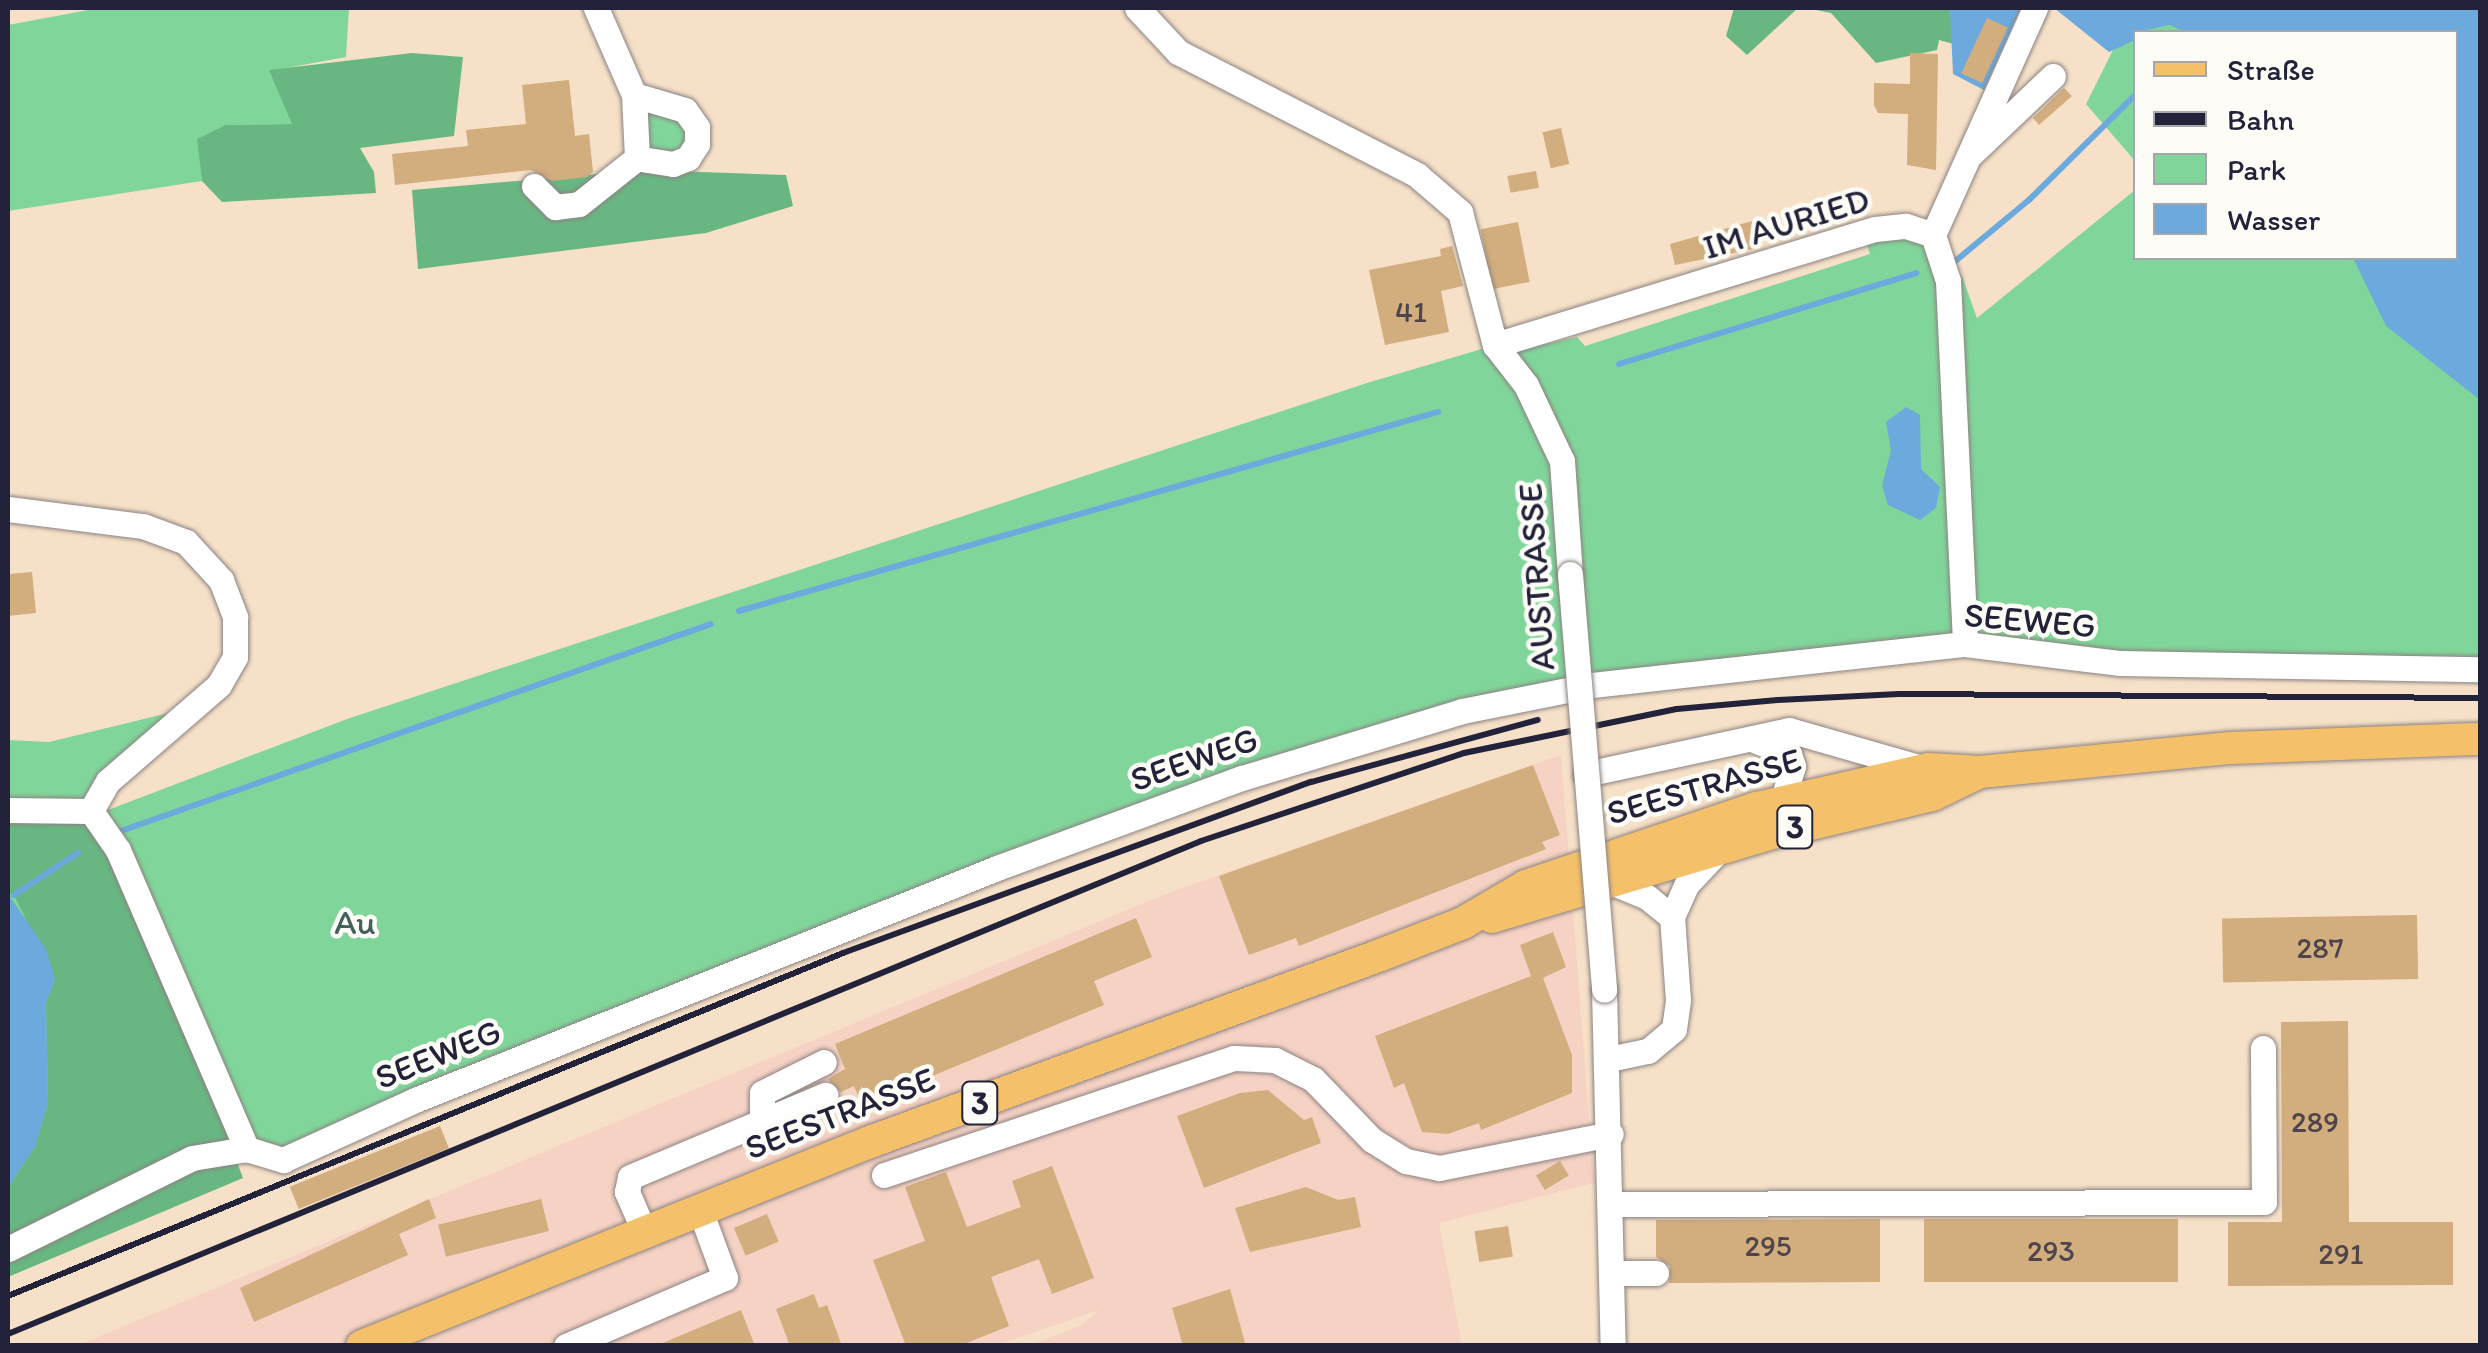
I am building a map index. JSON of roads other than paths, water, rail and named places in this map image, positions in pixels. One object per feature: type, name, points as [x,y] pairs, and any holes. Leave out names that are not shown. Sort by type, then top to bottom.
[{"type":"main road","name":"SEESTRASSE","points":[[1463,923],[1526,886],[1782,802],[1928,769],[1980,772],[2230,748],[2480,739]]},
{"type":"main road","name":"SEESTRASSE","points":[[362,1346],[644,1231],[1463,923],[1535,908],[1608,881],[1720,848],[1932,795],[1980,772]]},
{"type":"street","points":[[534,186],[555,207],[600,193],[636,158],[634,95],[596,8]]},
{"type":"street","name":"AUSTRASSE","points":[[1137,8],[1178,52],[1440,189],[1460,212],[1494,345],[1526,386],[1562,461],[1609,1060],[1613,1346]]},
{"type":"street","points":[[1965,644],[1948,281],[1933,234],[2035,8]]},
{"type":"street","points":[[1968,158],[2054,76]]},
{"type":"street","points":[[634,95],[685,110],[696,127],[697,144],[688,158],[672,164],[636,158]]},
{"type":"street","name":"IM AURIED","points":[[1494,345],[1875,228],[1906,226],[1933,234]]},
{"type":"street","points":[[8,509],[143,526],[186,542],[221,580],[236,616],[235,656],[219,685],[108,781],[91,811]]},
{"type":"street","name":"SEEWEG","points":[[8,1249],[192,1158],[247,1149],[283,1160],[415,1100],[997,868],[1242,778],[1462,711],[1592,685],[1965,644],[2120,663],[2480,669]]},
{"type":"street","points":[[1586,774],[1772,732],[1810,732],[1928,769]]},
{"type":"street","points":[[1749,740],[1789,754],[1793,766],[1782,802]]},
{"type":"street","points":[[8,810],[91,811]]},
{"type":"street","points":[[91,811],[118,850],[247,1149]]},
{"type":"street","points":[[1609,1060],[1660,1045],[1674,1029],[1678,1000],[1672,918],[1686,884],[1720,848]]},
{"type":"street","points":[[1608,881],[1647,896],[1672,918]]},
{"type":"street","points":[[1611,1204],[2264,1202],[2263,1048]]},
{"type":"street","points":[[884,1174],[1234,1058],[1274,1060],[1312,1079],[1372,1140],[1406,1161],[1439,1168],[1610,1134]]},
{"type":"street","points":[[762,1121],[762,1093],[824,1062]]},
{"type":"street","points":[[644,1231],[627,1192],[630,1177],[825,1095]]},
{"type":"street","points":[[566,1346],[725,1278],[700,1210]]},
{"type":"street","points":[[1612,1273],[1656,1273]]},
{"type":"water","points":[[1950,8],[2021,8],[1984,90],[1953,74]]},
{"type":"water","points":[[2054,8],[2480,8],[2480,400],[2386,326],[2354,260],[2458,260],[2458,30],[2181,30],[2170,25],[2133,30],[2133,41],[2109,52]]},
{"type":"water","points":[[1906,407],[1920,415],[1921,469],[1940,487],[1936,508],[1920,520],[1888,505],[1882,486],[1891,450],[1886,422]]},
{"type":"water","points":[[8,894],[46,949],[55,979],[46,1003],[48,1103],[35,1147],[8,1187]]},
{"type":"waterway","points":[[1953,263],[2029,200],[2133,97]]},
{"type":"waterway","points":[[1619,364],[1916,273]]},
{"type":"waterway","points":[[739,611],[1438,412]]},
{"type":"waterway","points":[[118,832],[711,624]]},
{"type":"waterway","points":[[14,895],[78,853]]},
{"type":"railway","points":[[8,1334],[1201,841],[1464,753],[1677,709],[1778,700],[1899,694],[2480,698]]},
{"type":"railway","points":[[8,1296],[843,953],[1311,782],[1538,720]]},
{"type":"park label","name":"Au","points":[[355,922]]}]
